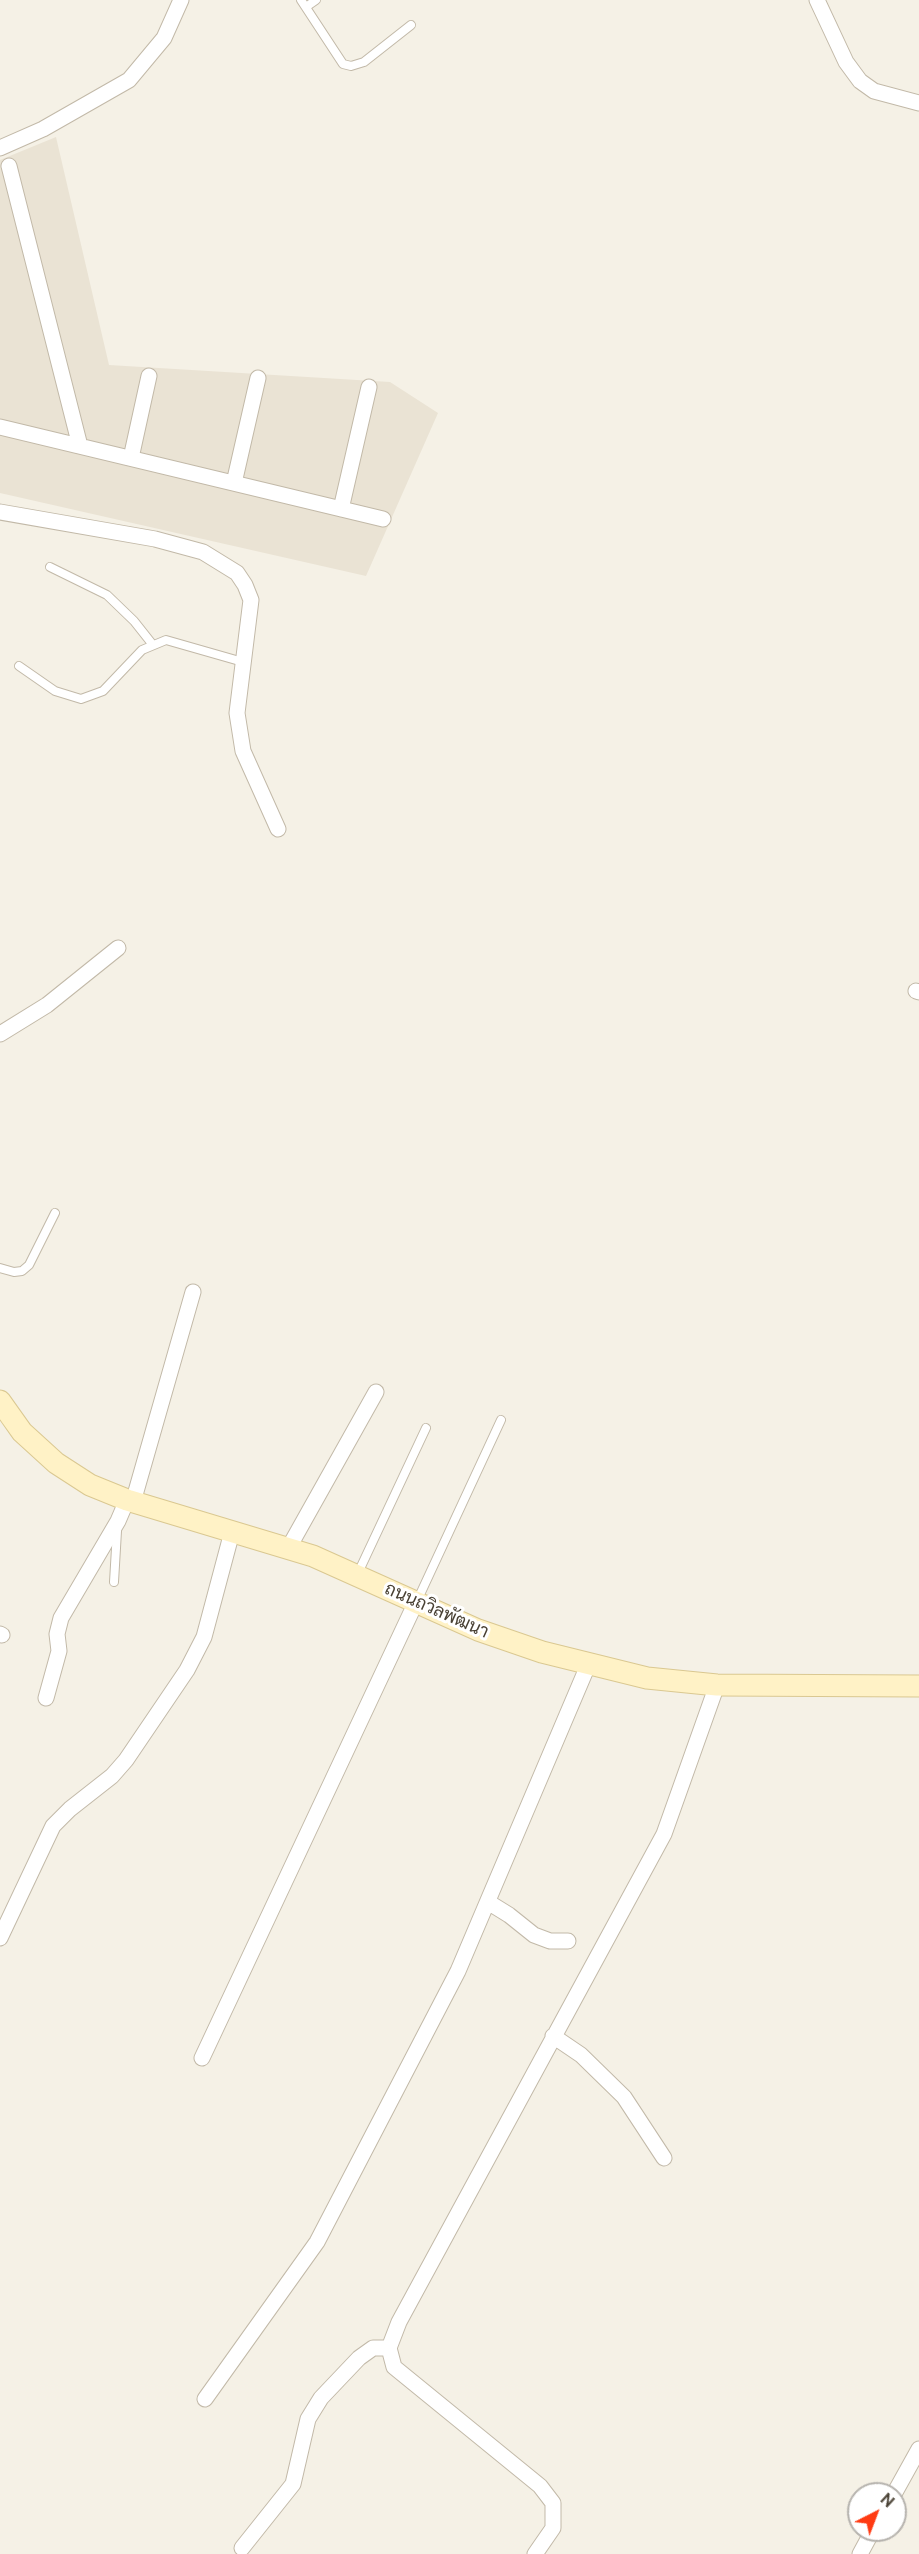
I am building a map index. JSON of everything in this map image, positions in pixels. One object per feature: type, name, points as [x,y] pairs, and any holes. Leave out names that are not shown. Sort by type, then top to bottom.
[{"type":"street","points":[[0,148],[43,129],[129,80],[164,38],[181,0]]},
{"type":"street","points":[[822,2],[846,62],[860,81],[874,91],[919,103]]},
{"type":"street","points":[[9,166],[80,446]]},
{"type":"street","points":[[130,458],[149,376]]},
{"type":"street","points":[[234,483],[258,378]]},
{"type":"street","points":[[341,509],[369,387]]},
{"type":"street","points":[[0,427],[383,519]]},
{"type":"street","points":[[0,512],[155,539],[202,552],[237,573],[245,585],[250,600],[237,713],[243,751],[278,829]]},
{"type":"street","points":[[0,1034],[47,1005],[118,948]]},
{"type":"street","points":[[46,1698],[58,1651],[57,1635],[61,1618],[130,1501],[193,1292]]},
{"type":"street","points":[[288,1549],[376,1392]]},
{"type":"street","name":"ถนนถวิลพัฒนา","points":[[0,1401],[22,1432],[56,1463],[90,1485],[130,1501],[288,1549],[357,1574],[478,1630],[531,1649],[647,1678],[717,1685],[919,1686]]},
{"type":"street","points":[[0,1938],[53,1826],[70,1809],[112,1776],[126,1761],[187,1670],[204,1637],[232,1532]]},
{"type":"street","points":[[202,2058],[416,1602]]},
{"type":"street","points":[[206,2399],[317,2242],[458,1971],[589,1664]]},
{"type":"street","points":[[535,2554],[553,2528],[553,2504],[540,2486],[394,2367],[389,2348],[399,2322],[552,2036],[664,1834],[717,1685]]},
{"type":"street","points":[[488,1902],[534,1935],[550,1941],[568,1941]]},
{"type":"street","points":[[552,2036],[581,2055],[624,2097],[664,2158]]},
{"type":"street","points":[[242,2548],[293,2484],[308,2419],[321,2398],[359,2358],[373,2348],[389,2348]]},
{"type":"street","points":[[901,2482],[919,2449]]},
{"type":"lane","points":[[301,0],[343,64],[351,66],[364,62],[411,25]]},
{"type":"lane","points":[[306,7],[316,0]]},
{"type":"lane","points":[[50,567],[107,595],[134,621],[153,645]]},
{"type":"lane","points":[[19,666],[55,691],[81,699],[103,691],[142,650],[166,640],[243,662]]},
{"type":"lane","points":[[0,1268],[14,1272],[22,1271],[29,1265],[55,1213]]},
{"type":"lane","points":[[416,1602],[501,1420]]},
{"type":"lane","points":[[357,1574],[426,1428]]},
{"type":"lane","points":[[114,1582],[118,1521]]},
{"type":"shaded area","points":[[56,137],[109,365],[390,382],[438,413],[366,576],[0,493],[0,160]]}]
